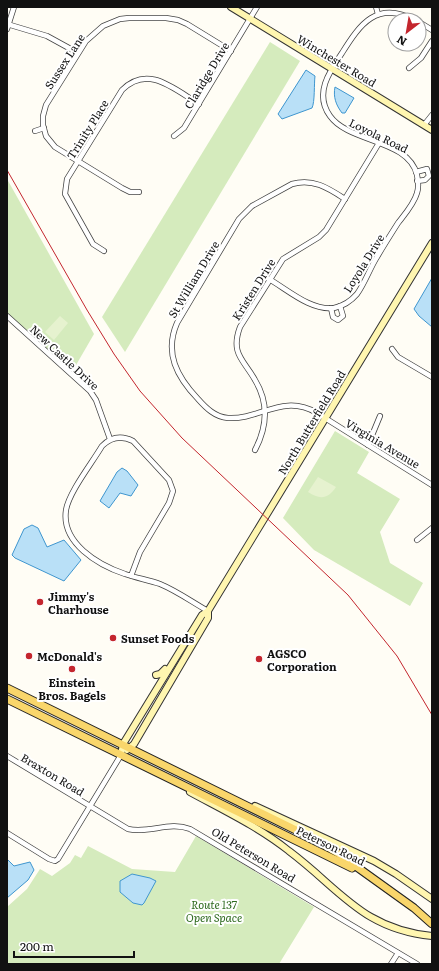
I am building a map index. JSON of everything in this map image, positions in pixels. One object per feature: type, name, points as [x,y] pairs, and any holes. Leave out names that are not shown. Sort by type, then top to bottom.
[{"type":"main road","name":"Winchester Road","points":[[230,7],[432,130]]},
{"type":"main road","name":"North Butterfield Road","points":[[121,755],[123,744],[160,682],[202,615],[208,611],[432,243]]},
{"type":"main road","name":"North Butterfield Road","points":[[121,755],[134,744],[208,618],[208,611]]},
{"type":"main road","points":[[156,675],[160,674],[187,639]]},
{"type":"main road","points":[[160,682],[175,676]]},
{"type":"main road","name":"Peterson Road","points":[[7,688],[310,837],[336,852],[365,874]]},
{"type":"main road","name":"Peterson Road","points":[[7,699],[365,874]]},
{"type":"main road","name":"Peterson Road","points":[[156,772],[251,825],[288,850],[357,909],[400,930],[432,936]]},
{"type":"main road","name":"Peterson Road","points":[[194,780],[374,861],[432,899]]},
{"type":"main road","points":[[365,874],[414,908],[430,923]]},
{"type":"street","points":[[14,7],[8,26],[47,36],[78,54]]},
{"type":"street","name":"Claridge Drive","points":[[174,136],[184,128],[256,7]]},
{"type":"street","points":[[376,7],[378,14],[387,13]]},
{"type":"street","name":"Loyola Road","points":[[378,14],[365,20],[357,28],[332,68],[323,90],[326,111],[341,126],[403,155],[411,163],[416,176]]},
{"type":"street","name":"Sussex Lane","points":[[44,128],[42,116],[46,105],[86,41],[97,30],[111,22],[130,18],[178,20],[231,51]]},
{"type":"street","points":[[409,68],[421,58],[432,41]]},
{"type":"street","name":"Trinity Place","points":[[104,251],[93,244],[65,194],[67,179],[122,90],[133,81],[148,78],[160,80],[199,104]]},
{"type":"street","points":[[424,125],[432,115]]},
{"type":"street","points":[[35,131],[44,128],[48,138],[55,147],[122,188],[130,192],[139,192]]},
{"type":"street","name":"Kristen Drive","points":[[255,450],[264,428],[265,410],[263,398],[258,386],[238,355],[236,340],[240,327],[283,259],[322,234],[379,143]]},
{"type":"street","name":"Loyola Drive","points":[[269,279],[308,303],[320,308],[340,306],[352,299],[358,292],[386,241],[413,202],[418,188],[416,176]]},
{"type":"street","name":"St William Drive","points":[[325,418],[302,406],[279,406],[244,416],[228,418],[220,417],[206,408],[187,388],[176,371],[171,347],[174,330],[239,219],[248,208],[292,184],[300,182],[319,184],[345,199]]},
{"type":"street","points":[[330,308],[333,317],[338,320],[343,316],[340,306]]},
{"type":"street","points":[[7,324],[9,318]]},
{"type":"street","name":"New Castle Drive","points":[[9,318],[90,391],[96,400],[110,439]]},
{"type":"street","points":[[392,349],[398,357],[432,377]]},
{"type":"street","points":[[368,445],[380,416]]},
{"type":"street","name":"Virginia Avenue","points":[[325,418],[432,485]]},
{"type":"street","points":[[131,576],[140,552],[169,503],[173,491],[169,480],[133,441],[121,437],[110,439],[102,446],[69,500],[66,520],[73,540],[79,547],[106,566],[131,576],[171,589],[208,611]]},
{"type":"street","points":[[417,540],[432,528]]},
{"type":"street","name":"North Butterfield Road","points":[[7,833],[52,860],[58,859],[121,755]]},
{"type":"street","name":"Braxton Road","points":[[7,756],[90,807]]},
{"type":"street","name":"Old Peterson Road","points":[[90,807],[122,827],[133,830],[171,825],[190,829],[398,953]]},
{"type":"street","points":[[391,964],[398,953],[417,964]]},
{"type":"green space","points":[[270,42],[300,61],[125,352],[102,317]]},
{"type":"green space","points":[[7,179],[94,334],[72,372],[7,314]]},
{"type":"green space","points":[[60,316],[68,323],[54,340],[45,332]]},
{"type":"green space","points":[[335,431],[369,452],[357,473],[400,499],[380,532],[390,563],[423,583],[410,606],[314,550],[283,518]]},
{"type":"green space","points":[[318,477],[336,487],[327,496],[320,497],[312,495],[308,492]]},
{"type":"green space","name":"Route 137 Open Space","points":[[196,836],[314,907],[279,964],[7,964],[7,907],[27,889],[40,869],[52,876],[70,863],[75,855],[81,858],[88,846],[132,869],[175,872]]},
{"type":"water","points":[[306,70],[315,76],[312,108],[282,119],[278,114]]},
{"type":"water","points":[[335,87],[354,98],[345,113],[342,113],[337,104],[334,94]]},
{"type":"water","points":[[432,278],[432,327],[419,316],[414,309]]},
{"type":"water","points":[[122,468],[127,471],[138,485],[131,496],[120,493],[109,508],[100,501],[117,472]]},
{"type":"water","points":[[32,525],[38,528],[47,547],[64,540],[81,560],[64,581],[15,558],[12,555],[24,529]]},
{"type":"water","points":[[7,859],[14,866],[30,862],[34,870],[28,880],[7,898]]},
{"type":"water","points":[[132,874],[156,881],[142,905],[133,903],[120,892],[120,881]]},
{"type":"railway","points":[[7,170],[87,310],[114,354],[140,391],[182,438],[348,595],[397,656],[432,715]]},
{"type":"place","name":"Jimmy's Charhouse","points":[[40,602]]},
{"type":"place","name":"Sunset Foods","points":[[113,638]]},
{"type":"place","name":"McDonald's","points":[[29,656]]},
{"type":"place","name":"AGSCO Corporation","points":[[259,659]]},
{"type":"place","name":"Einstein Bros. Bagels","points":[[72,669]]}]
